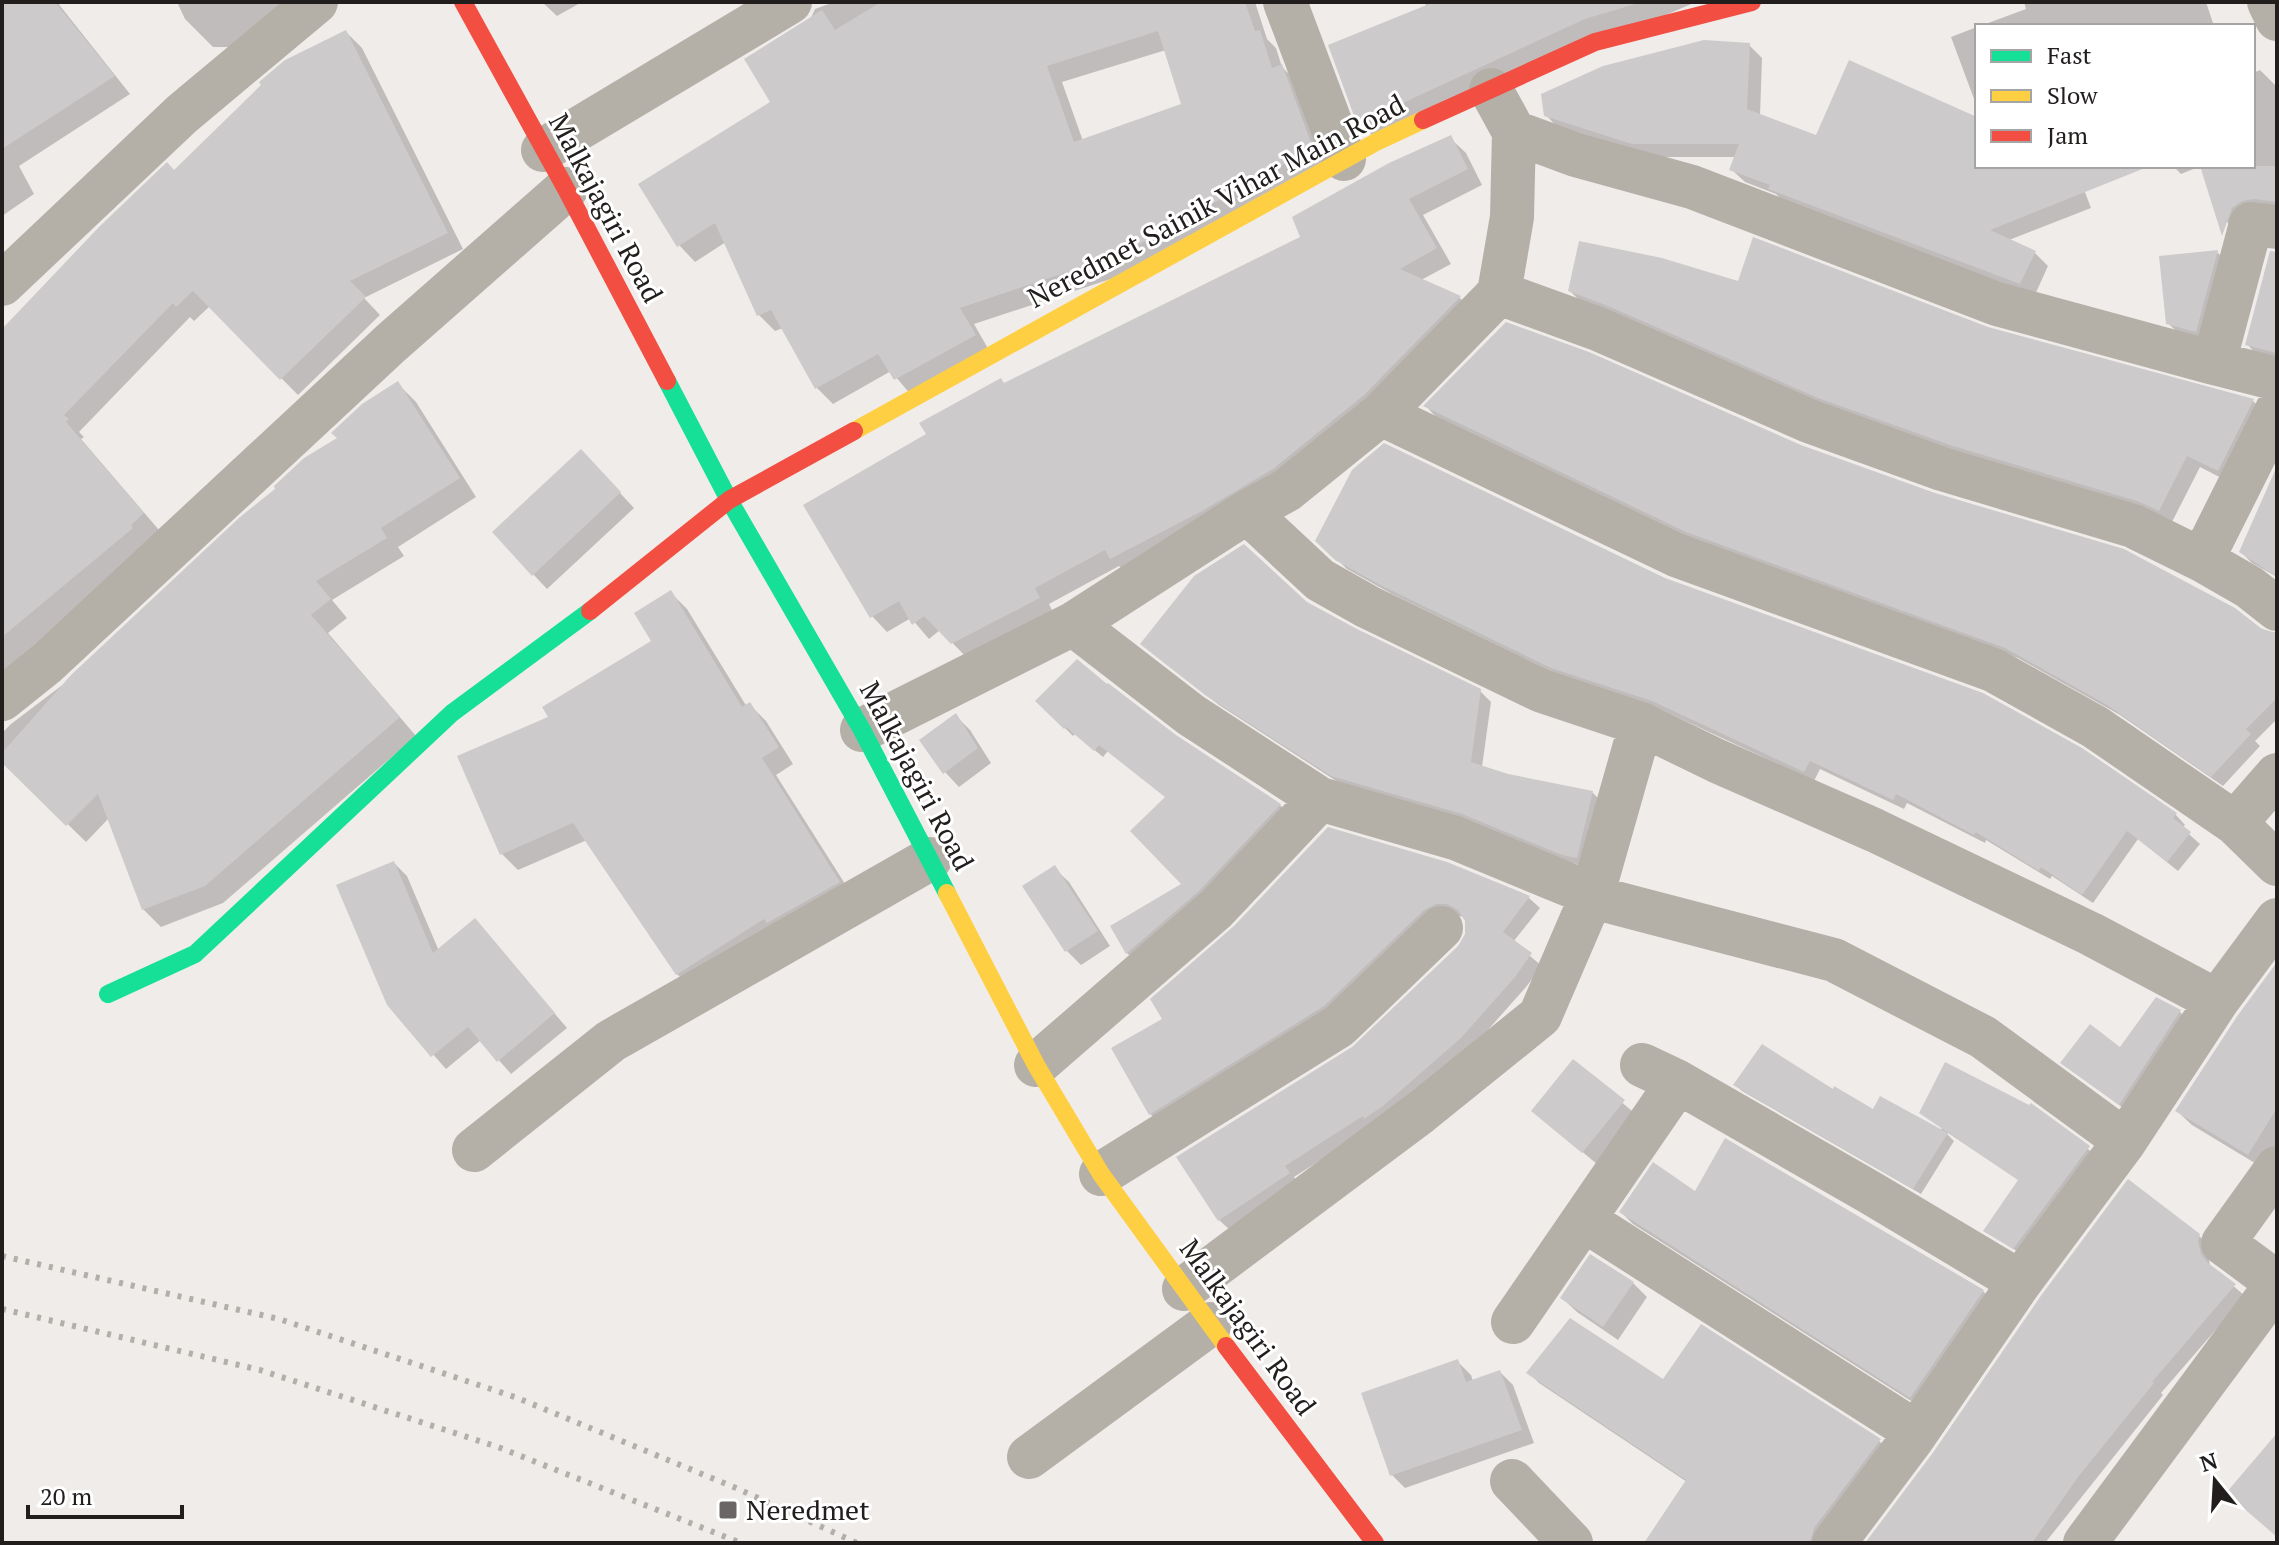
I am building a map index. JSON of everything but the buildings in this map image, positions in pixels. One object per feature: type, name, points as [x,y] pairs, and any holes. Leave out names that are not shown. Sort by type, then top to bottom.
[{"type":"street","points":[[2,284],[182,114],[316,2]]},
{"type":"street","name":"Malkajagiri Road","points":[[463,2],[566,189],[729,500],[862,730],[1036,1065],[1101,1174],[1375,1543]]},
{"type":"street","points":[[543,150],[790,2]]},
{"type":"street","points":[[1285,2],[1344,159]]},
{"type":"street","name":"Neredmet Sainik Vihar Main Road","points":[[108,994],[195,954],[452,713],[581,618],[729,500],[1344,159],[1595,42],[1752,2]]},
{"type":"street","points":[[2269,2],[2277,19]]},
{"type":"street","points":[[862,730],[1073,624],[1247,512],[1287,490],[1381,414],[1499,293],[1512,217],[1514,132],[1491,90]]},
{"type":"street","points":[[1514,132],[1576,155],[1692,187],[1997,304],[2277,379]]},
{"type":"street","points":[[2,699],[47,663],[391,343],[566,189]]},
{"type":"street","points":[[2214,363],[2251,224],[2277,227]]},
{"type":"street","points":[[1499,293],[1598,329],[1809,421],[1942,469],[2133,526],[2249,587],[2277,609]]},
{"type":"street","points":[[2202,560],[2277,410]]},
{"type":"street","points":[[1381,414],[1676,555],[1993,670],[2095,727],[2235,823],[2277,864]]},
{"type":"street","points":[[1247,512],[1320,580],[1368,607],[1542,691],[1641,724],[1874,830],[2064,921],[2217,1001]]},
{"type":"street","points":[[1073,624],[1191,715],[1320,799],[1455,838],[1608,901],[1834,960],[1983,1037],[2125,1141]]},
{"type":"street","points":[[1184,1289],[1421,1112],[1540,1016],[1593,893],[1641,724]]},
{"type":"street","points":[[2235,823],[2277,775]]},
{"type":"street","points":[[1036,1065],[1216,909],[1320,799]]},
{"type":"street","points":[[474,1150],[611,1041],[930,859]]},
{"type":"street","points":[[1834,1543],[2125,1141],[2217,1001],[2277,920]]},
{"type":"street","points":[[1101,1174],[1339,1026],[1441,928]]},
{"type":"street","points":[[1513,1322],[1584,1220],[1660,1074],[2020,1282]]},
{"type":"street","points":[[2085,1543],[2277,1284],[2223,1243],[2277,1168]]},
{"type":"street","points":[[1584,1220],[1916,1432]]},
{"type":"street","points":[[1029,1457],[1210,1324]]},
{"type":"street","points":[[1512,1481],[1571,1543]]},
{"type":"railway","points":[[2,1256],[279,1319],[515,1397],[736,1488],[857,1543]]},
{"type":"railway","points":[[2,1309],[260,1370],[498,1447],[741,1543]]},
{"type":"traffic: fast","points":[[667,381],[729,500],[862,730],[947,893]]},
{"type":"traffic: fast","points":[[108,994],[195,954],[452,713],[590,611]]},
{"type":"traffic: slow","points":[[854,431],[1378,141],[1423,120]]},
{"type":"traffic: slow","points":[[947,893],[1036,1065],[1101,1174],[1226,1346]]},
{"type":"traffic: jam","points":[[463,2],[667,381]]},
{"type":"traffic: jam","points":[[1423,120],[1595,42],[1752,2]]},
{"type":"traffic: jam","points":[[590,611],[729,500],[854,431]]},
{"type":"traffic: jam","points":[[1226,1346],[1375,1543]]},
{"type":"place","name":"Neredmet","points":[[728,1510]]}]
